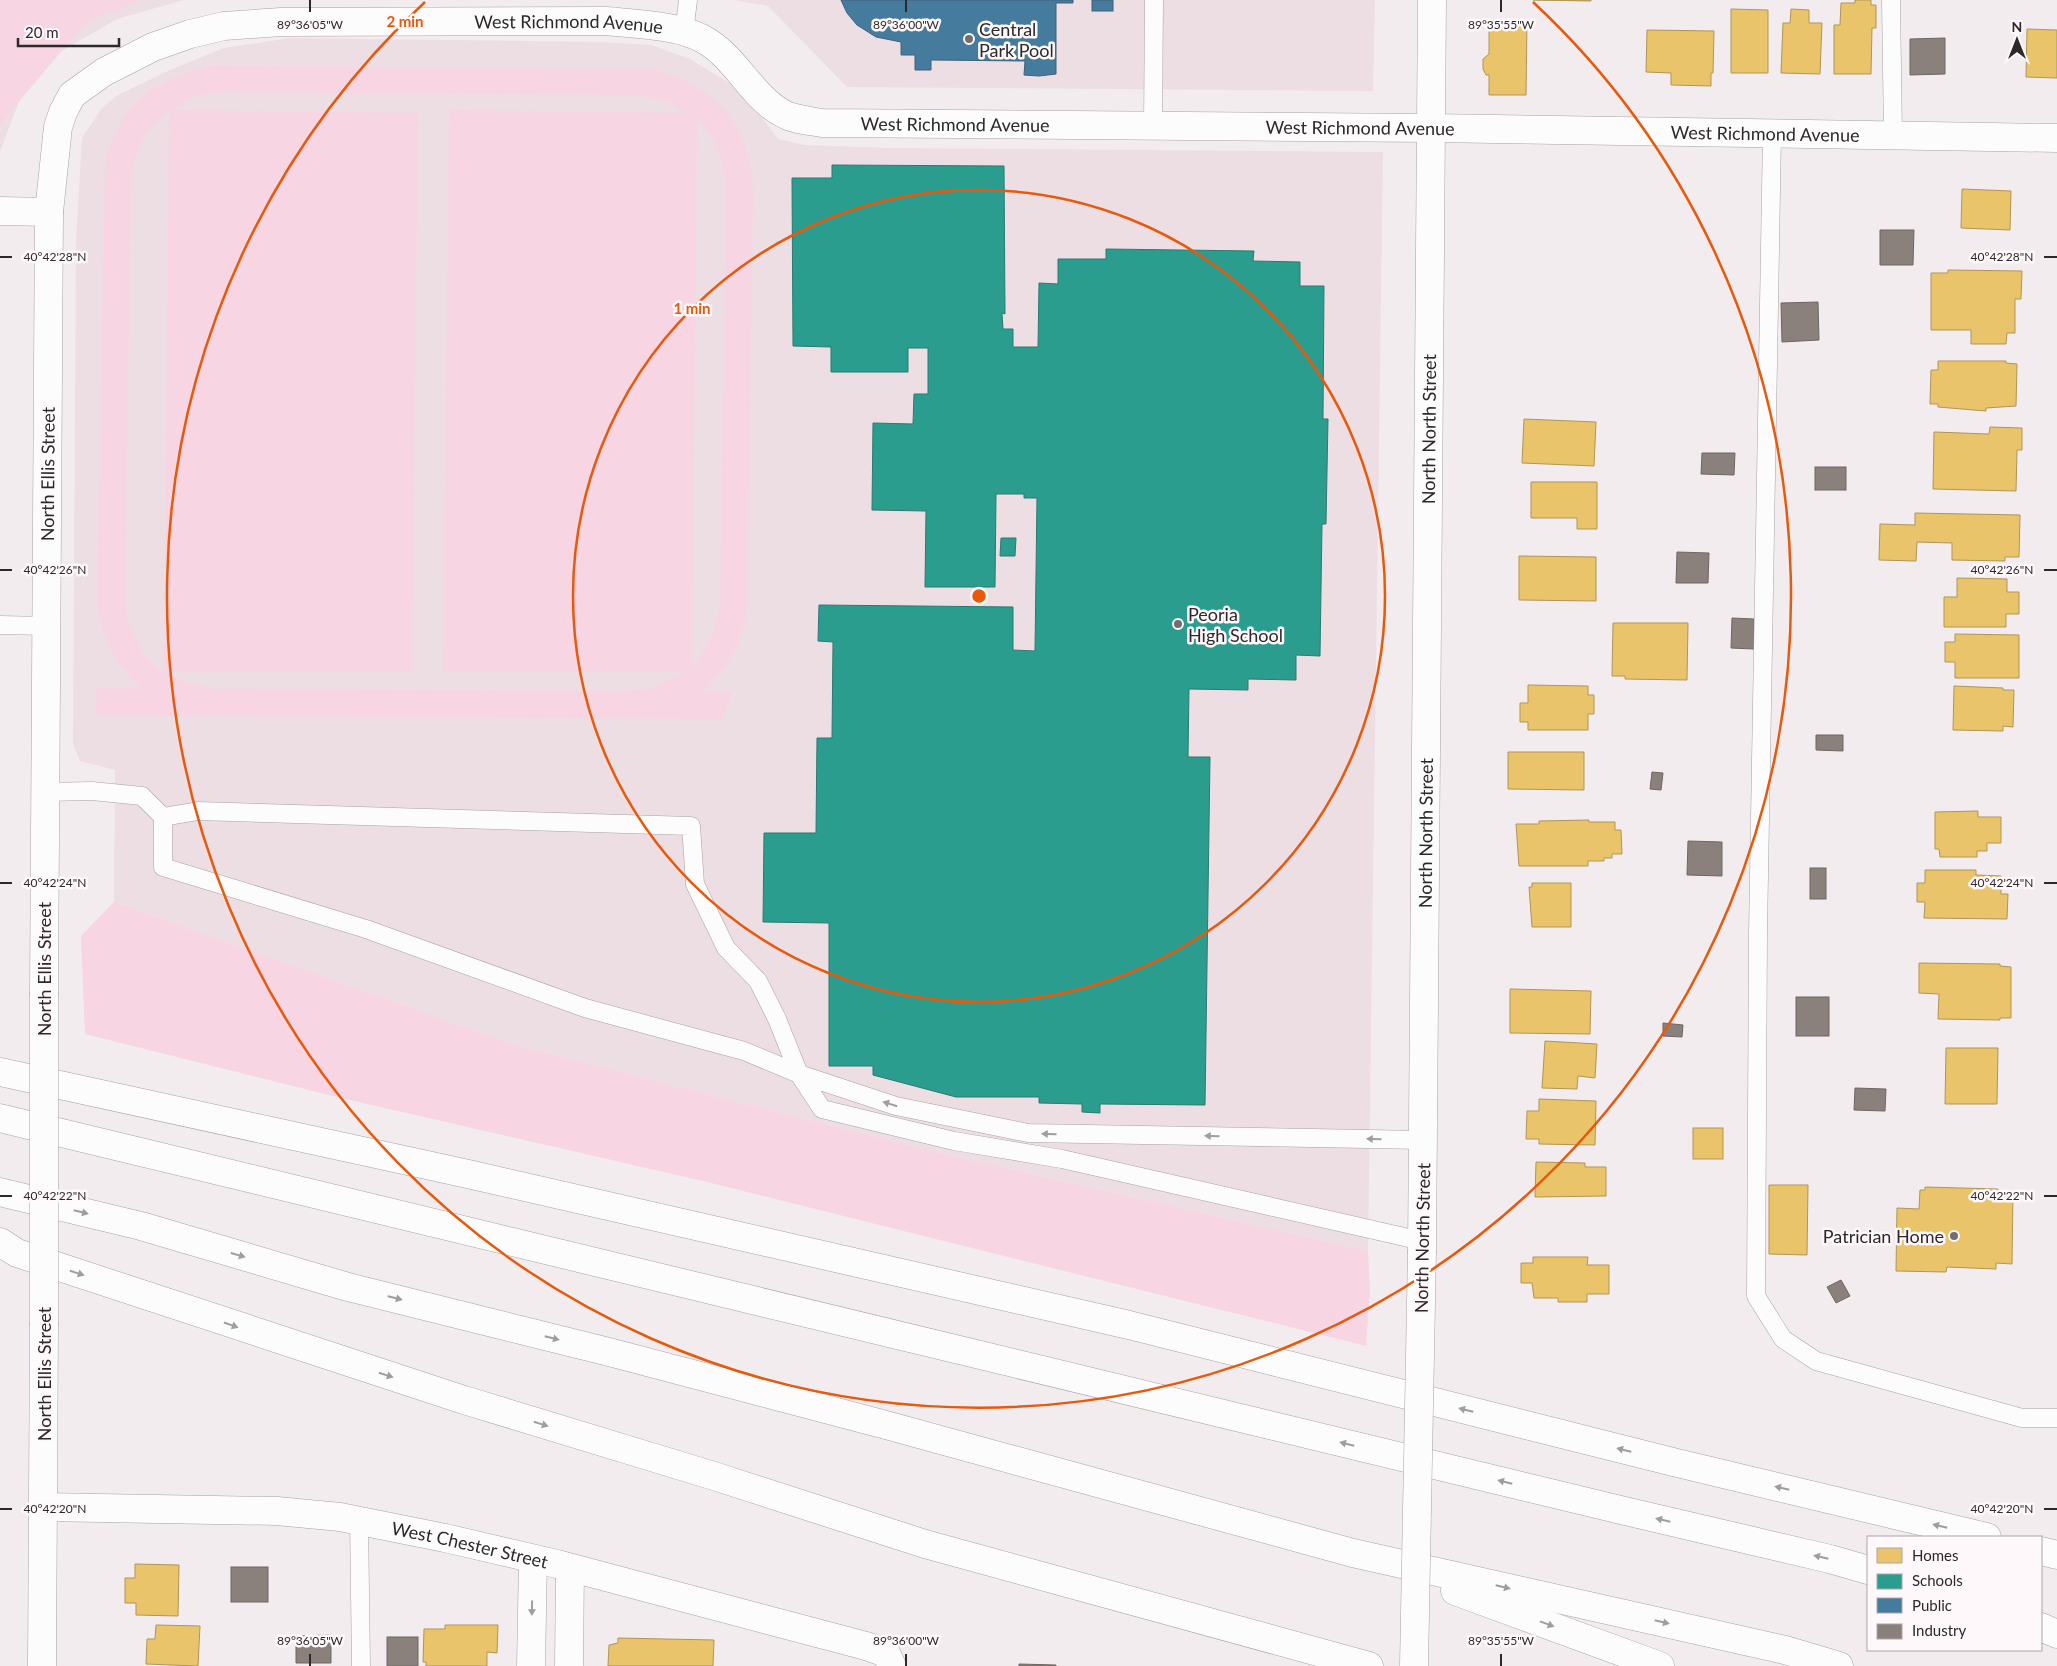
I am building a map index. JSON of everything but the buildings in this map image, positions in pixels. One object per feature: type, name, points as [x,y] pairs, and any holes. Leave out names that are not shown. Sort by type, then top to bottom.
[{"type":"main road","name":"North North Street","points":[[1414,1666],[1422,1246],[1432,0]]},
{"type":"main road","name":"West Richmond Avenue","points":[[49,212],[58,127],[72,95],[86,83],[153,47],[190,34],[224,26],[266,22],[586,21],[656,26],[702,39],[724,54],[766,100],[786,115],[804,121],[822,123],[1431,128],[2057,138]]},
{"type":"main road","points":[[0,211],[49,212]]},
{"type":"main road","name":"North Ellis Street","points":[[42,1666],[49,212]]},
{"type":"main road","points":[[0,1072],[468,1174],[1129,1325],[1673,1462],[1983,1536]]},
{"type":"main road","points":[[0,1118],[1625,1512],[1830,1559],[1867,1570]]},
{"type":"main road","points":[[0,1192],[141,1226],[348,1287],[867,1420],[1353,1553],[1776,1648],[1839,1666]]},
{"type":"main road","points":[[0,1242],[17,1253],[262,1335],[926,1544],[1369,1666]]},
{"type":"main road","name":"West Chester Street","points":[[43,1507],[268,1511],[358,1520],[533,1559],[746,1614],[889,1660]]},
{"type":"main road","points":[[2042,1551],[2057,1555]]},
{"type":"main road","points":[[1353,1553],[1660,1666]]},
{"type":"main road","points":[[531,1666],[533,1559]]},
{"type":"main road","points":[[569,1666],[570,1568]]},
{"type":"main road","points":[[2042,1618],[2057,1620]]},
{"type":"main road","points":[[2042,1627],[2057,1634]]},
{"type":"lane","points":[[684,33],[688,0]]},
{"type":"lane","points":[[1153,126],[1154,0]]},
{"type":"lane","points":[[1891,0],[1892,136]]},
{"type":"lane","points":[[1772,134],[1758,903],[1756,1296],[1783,1339],[1816,1361],[2022,1418],[2057,1418]]},
{"type":"lane","points":[[0,625],[46,626]]},
{"type":"lane","points":[[45,792],[92,791],[142,796],[163,817],[163,867],[366,929],[585,1008],[744,1051],[799,1074],[896,1106],[1028,1133],[1423,1140]]},
{"type":"lane","points":[[163,817],[198,811],[691,826],[695,884],[726,948],[758,981],[777,1020],[799,1074],[822,1109],[954,1141],[1062,1159],[1276,1209],[1422,1246]]},
{"type":"lane","points":[[358,1520],[361,1666]]},
{"type":"shaded area","points":[[0,0],[184,0],[117,19],[31,69],[0,152]]},
{"type":"shaded area","points":[[0,0],[142,0],[87,21],[0,124]]},
{"type":"shaded area","points":[[734,0],[1375,0],[1373,91],[847,87],[768,6]]},
{"type":"shaded area","points":[[290,38],[600,42],[651,45],[690,59],[731,84],[758,112],[778,139],[804,145],[891,148],[1383,152],[1368,1251],[952,1156],[521,1047],[114,902],[115,770],[80,761],[73,744],[76,240],[82,138],[102,108],[118,95],[172,69],[224,48]]},
{"type":"shaded area","points":[[210,66],[649,69],[672,75],[692,85],[710,97],[725,111],[737,128],[746,148],[751,169],[753,193],[747,607],[742,632],[733,654],[720,674],[703,692],[732,692],[723,719],[96,715],[96,688],[141,688],[124,670],[111,650],[102,627],[97,602],[105,164],[111,144],[129,111],[156,87],[190,71]],"holes":[[[224,92],[639,95],[667,101],[688,113],[449,110],[443,672],[684,672],[651,689],[623,691],[216,689],[189,684],[165,672],[412,671],[418,113],[170,110],[196,96]],[[169,110],[164,671],[163,671],[147,657],[130,627],[125,594],[131,178],[135,158],[148,131]],[[697,121],[710,134],[719,151],[726,180],[726,190],[720,606],[711,638],[703,652],[692,665]]]},
{"type":"shaded area","points":[[114,902],[521,1047],[952,1156],[1368,1251],[1370,1290],[1366,1346],[703,1181],[337,1097],[85,1034],[81,936]]},
{"type":"place","name":"Central Park Pool","points":[[969,39]]},
{"type":"place","name":"Peoria High School","points":[[1178,624]]},
{"type":"place","name":"Patrician Home","points":[[1954,1236]]}]
